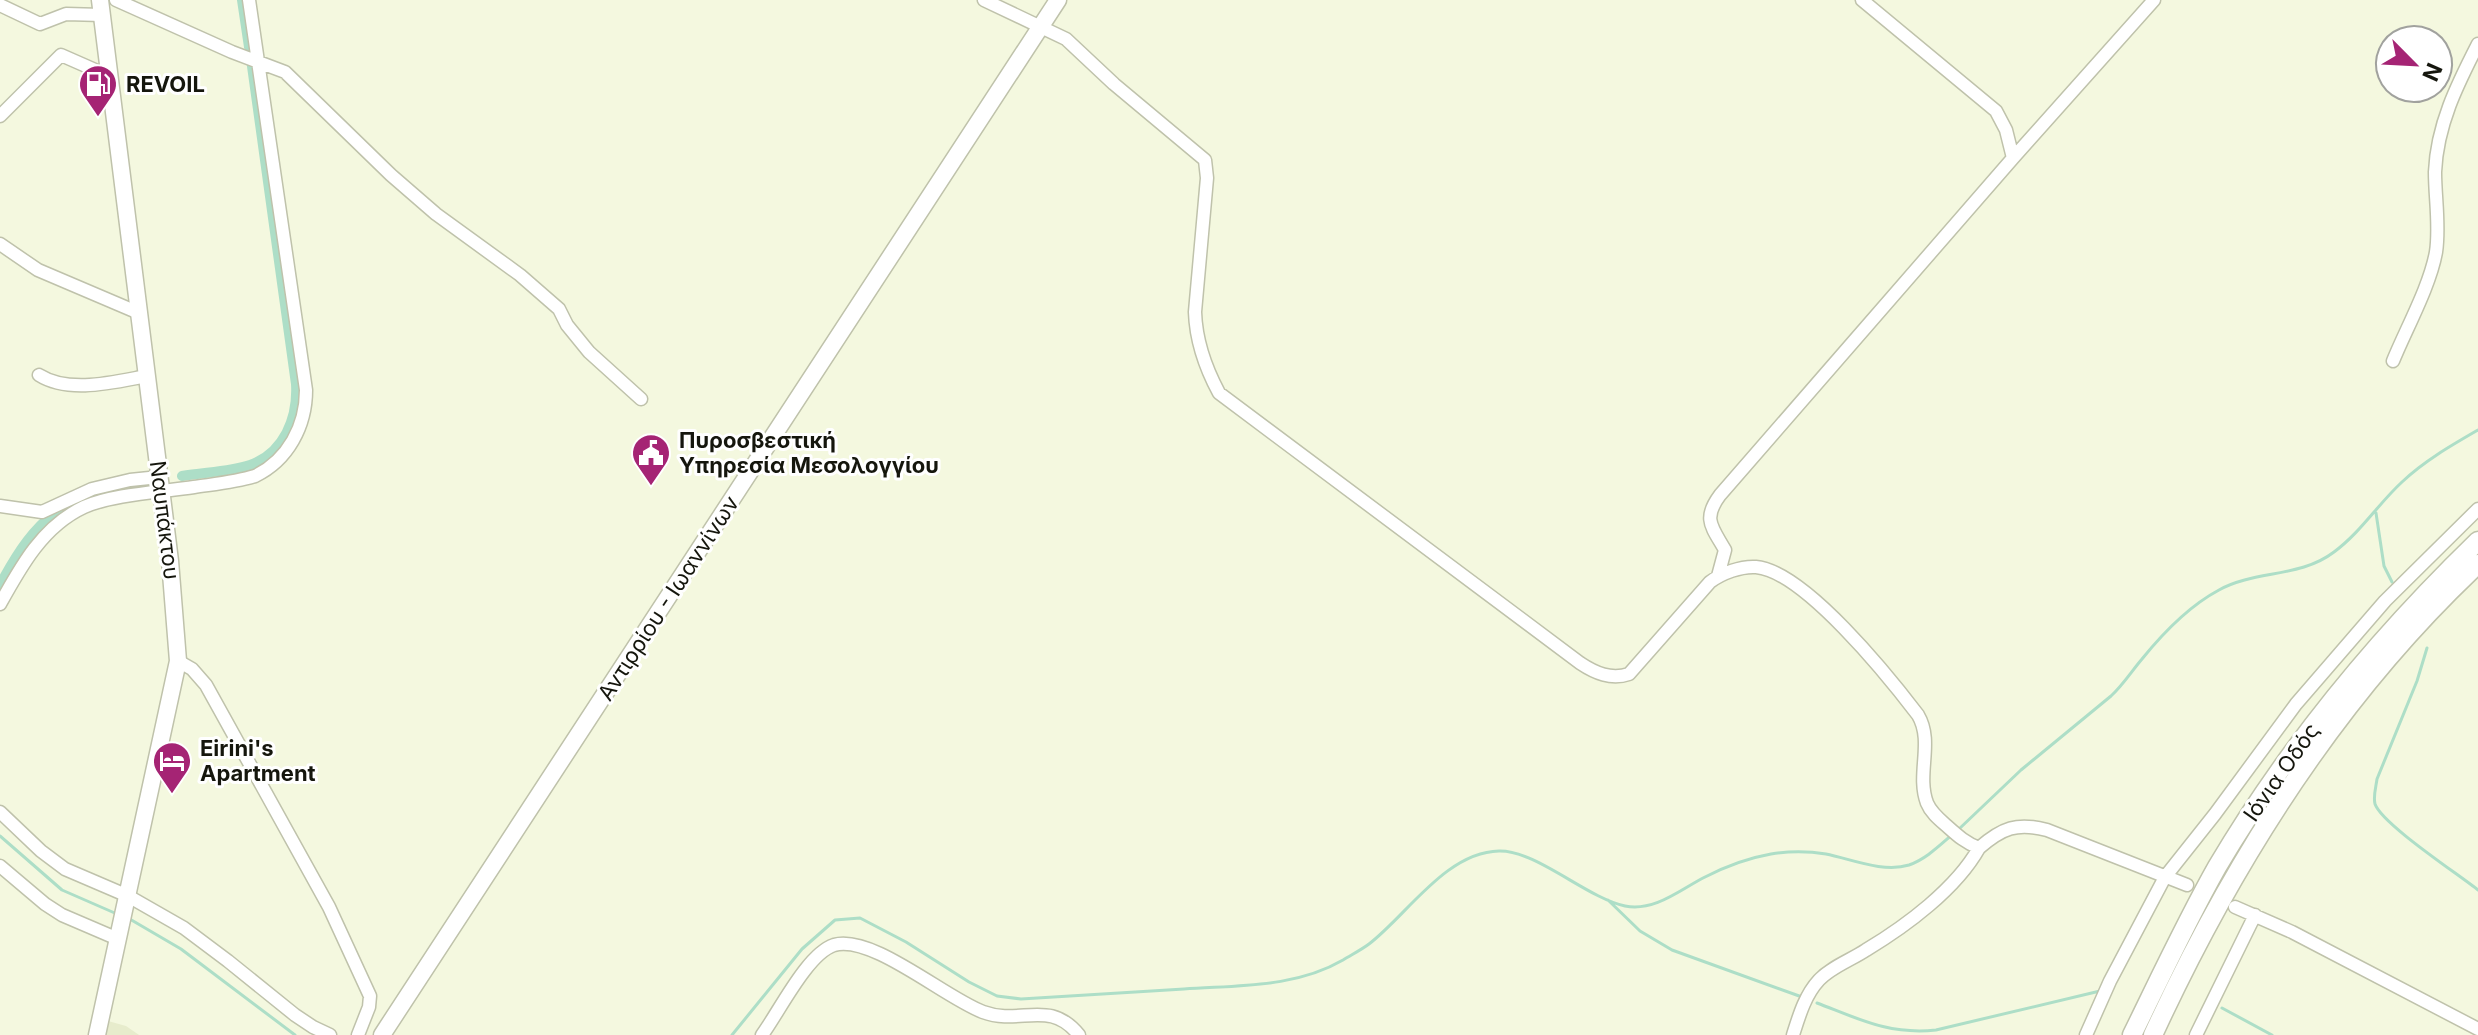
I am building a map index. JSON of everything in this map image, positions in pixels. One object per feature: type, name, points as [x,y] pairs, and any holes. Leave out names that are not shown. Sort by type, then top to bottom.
[{"type":"highway","name":"Ιόνια Οδός","points":[[2132,1035],[2196,904],[2277,775],[2351,676],[2434,584],[2478,541]]},
{"type":"highway","name":"Ιόνια Οδός","points":[[2153,1035],[2218,903],[2289,790],[2379,671],[2443,597],[2478,564]]},
{"type":"main road","name":"Αντιρρίου - Ιωαννίνων","points":[[382,1035],[1058,0]]},
{"type":"main road","name":"Ναυπάκτου","points":[[97,1035],[178,661],[177,622],[161,485],[101,8]]},
{"type":"street","points":[[116,0],[285,72],[391,175],[436,214],[520,275],[559,309],[567,325],[589,352],[641,399]]},
{"type":"street","points":[[0,604],[33,549],[63,519],[94,503],[161,485],[246,479],[264,471],[286,452],[302,421],[306,390],[249,0]]},
{"type":"street","points":[[984,0],[1042,26],[1074,45],[1114,84],[1205,160],[1207,178],[1196,331],[1204,361],[1219,393],[1595,671],[1613,677],[1633,671],[1683,611],[1718,576],[1725,550],[1710,521],[1712,506],[2154,0]]},
{"type":"street","points":[[1862,0],[1996,111],[2006,130],[2013,158]]},
{"type":"street","points":[[0,5],[40,24],[66,14],[101,8]]},
{"type":"street","points":[[2393,361],[2435,257],[2437,148],[2446,111],[2478,44]]},
{"type":"street","points":[[0,116],[61,55],[111,77]]},
{"type":"street","points":[[0,244],[38,270],[139,313]]},
{"type":"street","points":[[39,375],[51,383],[69,385],[147,376]]},
{"type":"street","points":[[0,506],[42,512],[92,489],[130,480],[161,485]]},
{"type":"street","points":[[2086,1035],[2110,981],[2165,877],[2317,680],[2385,601],[2478,509]]},
{"type":"street","points":[[1718,576],[1753,567],[1773,573],[1800,588],[1850,635],[1923,723],[1923,775],[1927,803],[1932,812],[1960,838],[1979,848]]},
{"type":"street","points":[[178,661],[192,669],[206,685],[329,907],[370,996],[358,1035]]},
{"type":"street","points":[[0,812],[65,869],[184,928],[295,1015],[330,1035]]},
{"type":"street","points":[[1793,1035],[1804,1001],[1818,981],[1878,943],[1924,908],[1952,884],[1973,860],[1979,848],[2007,830],[2028,825],[2047,830],[2187,885]]},
{"type":"street","points":[[0,866],[62,915],[120,932]]},
{"type":"street","points":[[2235,907],[2478,1029]]},
{"type":"street","points":[[2196,1035],[2255,915]]},
{"type":"street","points":[[762,1035],[809,966],[823,951],[835,945],[851,943],[881,954],[985,1013],[1013,1017],[1050,1015],[1067,1021],[1079,1035]]},
{"type":"shaded area","points":[[108,1021],[126,1026],[139,1035],[105,1035]]},
{"type":"waterway","points":[[242,0],[249,47]]},
{"type":"waterway","points":[[182,476],[234,469],[262,459],[272,452],[286,433],[296,397],[251,59]]},
{"type":"waterway","points":[[1959,829],[2021,770],[2111,696],[2159,640],[2197,604],[2233,584],[2307,566],[2334,552],[2411,474],[2478,430]]},
{"type":"waterway","points":[[0,585],[27,541],[64,506]]},
{"type":"waterway","points":[[2376,513],[2384,566],[2392,582]]},
{"type":"waterway","points":[[2427,648],[2417,681],[2377,779],[2375,804],[2405,836],[2478,890]]},
{"type":"waterway","points":[[732,1035],[802,949],[835,920],[860,918],[997,996],[1021,999],[1245,985],[1306,976],[1343,960],[1369,944],[1445,873],[1480,854],[1499,851],[1529,858],[1594,894],[1636,907],[1666,899],[1719,870],[1762,856],[1812,852],[1878,866],[1899,867],[1921,859],[1953,834]]},
{"type":"waterway","points":[[0,836],[62,890],[117,914]]},
{"type":"waterway","points":[[1608,900],[1640,931],[1672,950],[1802,997]]},
{"type":"waterway","points":[[128,918],[181,949],[295,1035]]},
{"type":"waterway","points":[[1817,1003],[1889,1028],[1919,1031],[1936,1030],[2100,991]]},
{"type":"waterway","points":[[2222,1008],[2272,1035]]},
{"type":"place","name":"REVOIL","points":[[98,118]]},
{"type":"place","name":"Πυροσβεστική Υπηρεσία Μεσολογγίου","points":[[651,487]]},
{"type":"place","name":"Eirini's Apartment","points":[[172,795]]}]
